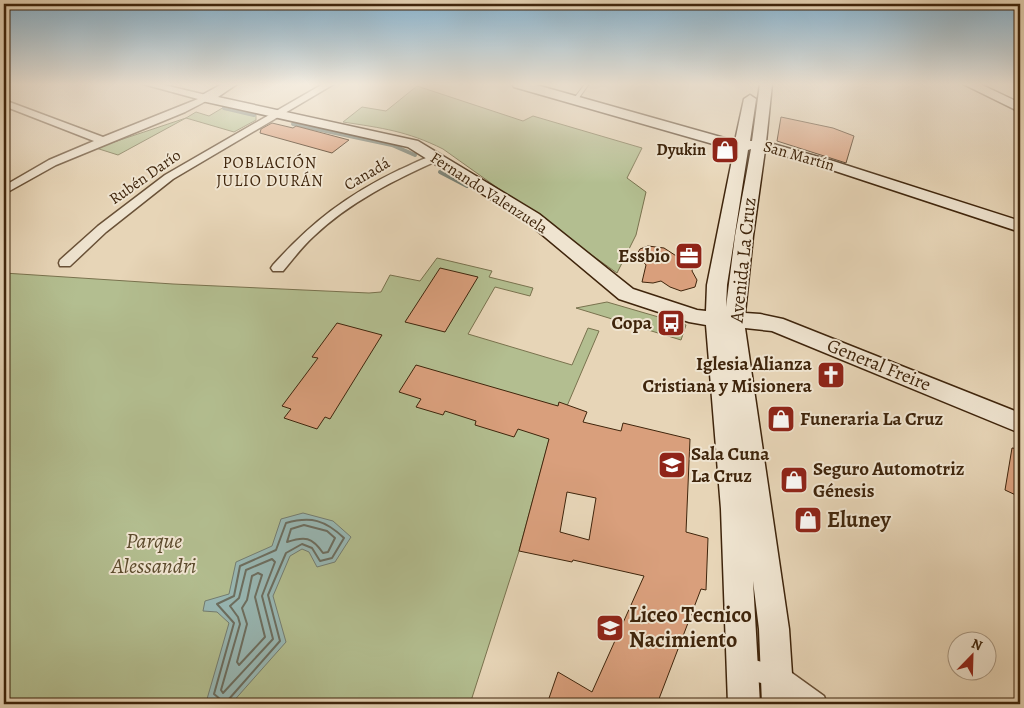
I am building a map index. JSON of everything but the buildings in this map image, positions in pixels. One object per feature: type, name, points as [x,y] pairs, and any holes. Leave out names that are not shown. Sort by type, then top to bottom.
[{"type":"main road","name":"Fernando Valenzuela","points":[[290,117],[413,144],[533,218],[626,294],[696,317],[724,320]]},
{"type":"main road","name":"San Martín","points":[[629,117],[730,145],[751,145],[828,164],[1020,227]]},
{"type":"main road","name":"Avenida La Cruz","points":[[751,117],[751,145]]},
{"type":"main road","name":"Avenida La Cruz","points":[[758,117],[717,285],[774,629],[778,690]]},
{"type":"main road","name":"Avenida La Cruz","points":[[724,320],[736,518],[744,704]]},
{"type":"main road","name":"General Freire","points":[[724,320],[760,320],[776,324],[1020,423]]},
{"type":"street","points":[[41,117],[101,140]]},
{"type":"street","points":[[6,188],[101,140],[167,117]]},
{"type":"street","name":"Rubén Darío","points":[[65,263],[109,223],[169,178],[271,117]]},
{"type":"street","name":"Canadá","points":[[278,268],[309,234],[339,209],[371,188],[436,158]]},
{"type":"street","points":[[743,668],[778,690],[816,704]]},
{"type":"green space","points":[[256,117],[256,120],[234,132],[186,118]]},
{"type":"green space","points":[[349,117],[511,117],[523,121],[531,117],[537,117],[642,148],[627,178],[646,192],[636,235],[617,273],[443,149],[406,134],[343,122]]},
{"type":"green space","points":[[186,118],[118,155],[96,148]]},
{"type":"green space","name":"Parque Alessandri","points":[[437,258],[492,271],[489,277],[533,288],[530,296],[495,287],[468,334],[572,365],[588,328],[599,331],[567,406],[559,403],[519,551],[470,704],[4,704],[4,273],[173,284],[369,293],[381,292],[390,275],[420,281]]},
{"type":"green space","points":[[607,302],[686,325],[681,340],[576,308]]},
{"type":"water","points":[[303,513],[333,521],[351,537],[335,562],[317,567],[309,552],[302,549],[290,556],[273,596],[286,642],[231,704],[223,704],[207,699],[229,623],[217,612],[203,611],[205,601],[229,594],[236,562],[272,546],[281,519]]},
{"type":"waterway","points":[[293,124],[392,145],[415,155]]},
{"type":"waterway","points":[[440,172],[467,186]]},
{"type":"place","name":"Dyukin","points":[[725,150]]},
{"type":"place","name":"Essbio","points":[[689,256]]},
{"type":"place","name":"Copa","points":[[671,323]]},
{"type":"place","name":"Iglesia Alianza Cristiana y Misionera","points":[[831,375]]},
{"type":"place","name":"Funeraria La Cruz","points":[[781,419]]},
{"type":"place","name":"Sala Cuna La Cruz","points":[[672,465]]},
{"type":"place","name":"Seguro Automotriz Génesis","points":[[794,480]]},
{"type":"place","name":"Eluney","points":[[808,520]]},
{"type":"place","name":"Liceo Tecnico Nacimiento","points":[[610,628]]},
{"type":"district","name":"POBLACIÓN JULIO DURÁN","points":[[270,172]]}]
